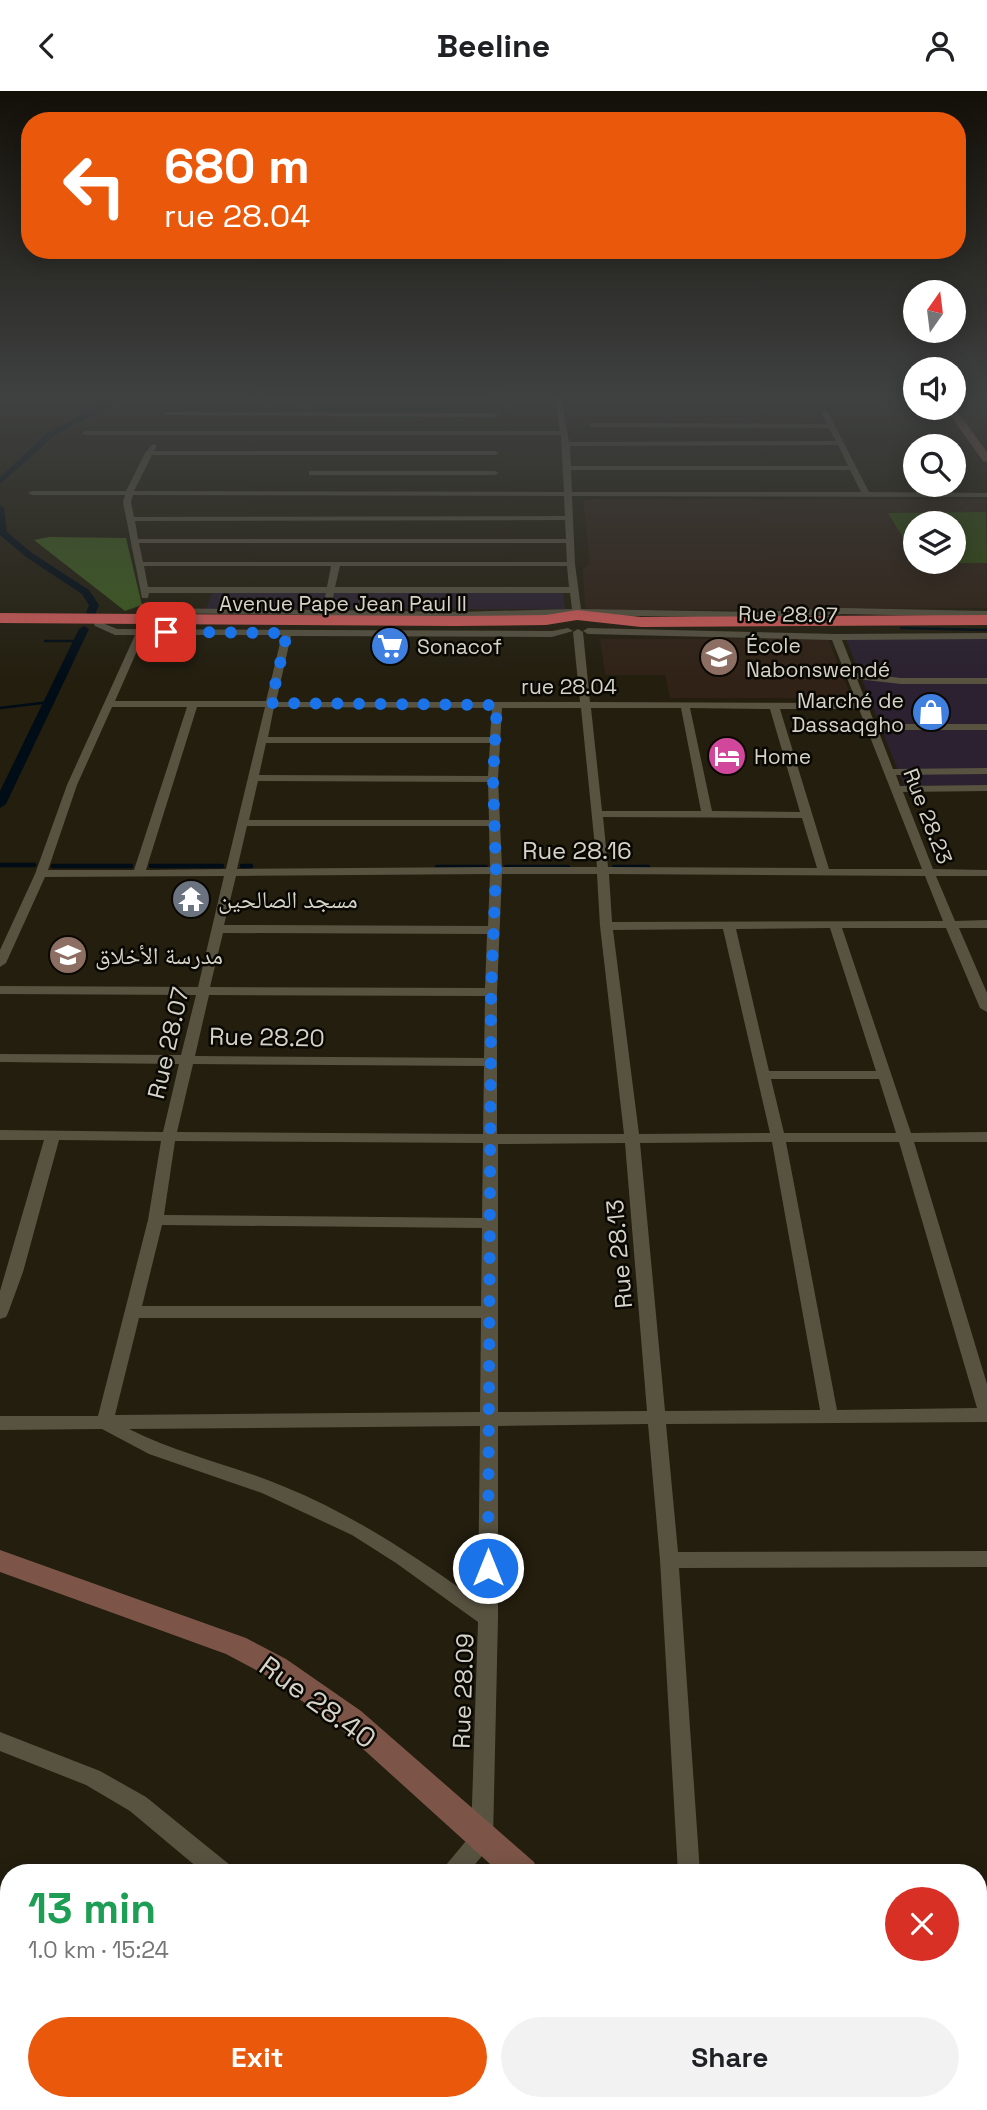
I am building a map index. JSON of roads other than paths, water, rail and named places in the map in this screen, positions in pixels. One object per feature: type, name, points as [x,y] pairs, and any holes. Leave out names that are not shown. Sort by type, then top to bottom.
[{"type":"highway","name":"Avenue Pape Jean Paul II","points":[[0,618],[146,620],[325,617],[578,624],[987,620]]},
{"type":"highway","name":"Avenue Pape Jean Paul II","points":[[0,624],[987,627]]},
{"type":"street","points":[[0,963],[41,874],[72,785],[146,620],[144,590],[130,519],[129,490]]},
{"type":"street","points":[[305,495],[307,490]]},
{"type":"street","points":[[496,490],[496,495]]},
{"type":"street","name":"Rue 28.13","points":[[569,490],[571,564],[603,871],[606,926],[632,1138],[668,1560],[688,1864]]},
{"type":"street","points":[[864,490],[866,495]]},
{"type":"street","points":[[32,493],[305,495],[380,541],[570,541]]},
{"type":"street","points":[[138,563],[294,552],[345,518],[496,495],[987,495]]},
{"type":"street","points":[[130,519],[569,518]]},
{"type":"street","points":[[134,541],[294,552],[336,564],[571,564]]},
{"type":"street","points":[[376,564],[380,541]]},
{"type":"street","points":[[325,617],[336,564]]},
{"type":"street","points":[[144,590],[574,590]]},
{"type":"street","points":[[578,624],[844,611],[987,614]]},
{"type":"street","name":"Rue 28.07","points":[[98,624],[115,632],[146,620],[287,633],[552,634],[578,624],[836,637],[987,636]]},
{"type":"street","name":"Rue 28.07","points":[[105,1422],[156,1220],[169,1136],[287,633]]},
{"type":"street","name":"Rue 28.23","points":[[836,637],[929,873],[985,1000]]},
{"type":"street","points":[[852,676],[901,681],[987,681]]},
{"type":"street","name":"rue 28.04","points":[[107,704],[864,706]]},
{"type":"street","points":[[139,872],[192,704]]},
{"type":"street","name":"Rue 28.09","points":[[482,1839],[488,1618],[491,992],[496,870],[493,779],[497,705]]},
{"type":"street","points":[[685,706],[707,815]]},
{"type":"street","points":[[774,706],[824,872]]},
{"type":"street","points":[[872,727],[987,727]]},
{"type":"street","points":[[262,740],[495,740]]},
{"type":"street","points":[[890,772],[987,771]]},
{"type":"street","points":[[252,778],[493,779]]},
{"type":"street","points":[[897,789],[987,788]]},
{"type":"street","points":[[596,814],[807,815]]},
{"type":"street","points":[[243,823],[494,823]]},
{"type":"street","name":"Rue 28.16","points":[[41,874],[231,870],[987,873]]},
{"type":"street","points":[[606,926],[987,924]]},
{"type":"street","points":[[0,1423],[987,1414],[905,1137],[835,926]]},
{"type":"street","points":[[729,927],[778,1137],[830,1417]]},
{"type":"street","points":[[219,929],[493,930]]},
{"type":"street","points":[[0,990],[491,992]]},
{"type":"street","name":"Rue 28.20","points":[[0,1058],[491,1062]]},
{"type":"street","points":[[763,1075],[885,1075]]},
{"type":"street","points":[[0,1135],[492,1139],[987,1137]]},
{"type":"street","points":[[0,1313],[15,1272],[53,1135]]},
{"type":"street","points":[[156,1220],[490,1223]]},
{"type":"street","points":[[132,1312],[489,1312]]},
{"type":"street","points":[[105,1422],[142,1445],[242,1477],[316,1508],[382,1545],[488,1618]]},
{"type":"street","points":[[668,1560],[987,1559]]},
{"type":"street","name":"Rue 28.40","points":[[0,1561],[223,1641],[270,1662],[365,1733],[512,1864]]},
{"type":"street","points":[[0,1741],[93,1778],[138,1804],[211,1864]]},
{"type":"street","points":[[461,1864],[482,1839]]},
{"type":"waterway","points":[[0,508],[3,533],[29,555],[86,592],[94,605],[91,613]]},
{"type":"waterway","points":[[901,628],[987,630]]},
{"type":"waterway","points":[[0,804],[84,629]]},
{"type":"waterway","points":[[45,641],[79,641]]},
{"type":"waterway","points":[[0,708],[50,702]]},
{"type":"waterway","points":[[0,865],[34,865]]},
{"type":"waterway","points":[[53,866],[131,866]]},
{"type":"waterway","points":[[151,866],[222,866]]},
{"type":"waterway","points":[[242,866],[251,866]]},
{"type":"waterway","points":[[437,867],[486,867]]},
{"type":"waterway","points":[[506,867],[568,867]]},
{"type":"waterway","points":[[614,867],[648,867]]},
{"type":"place","name":"Sonacof","points":[[390,646]]},
{"type":"place","name":"École Nabonswendé","points":[[719,657]]},
{"type":"place","name":"Marché de Dassaqgho","points":[[931,712]]},
{"type":"place","name":"Home","points":[[727,756]]},
{"type":"place","name":"مسجد الصالحين","points":[[191,899]]},
{"type":"place","name":"مدرسة الأخلاق","points":[[68,955]]}]
